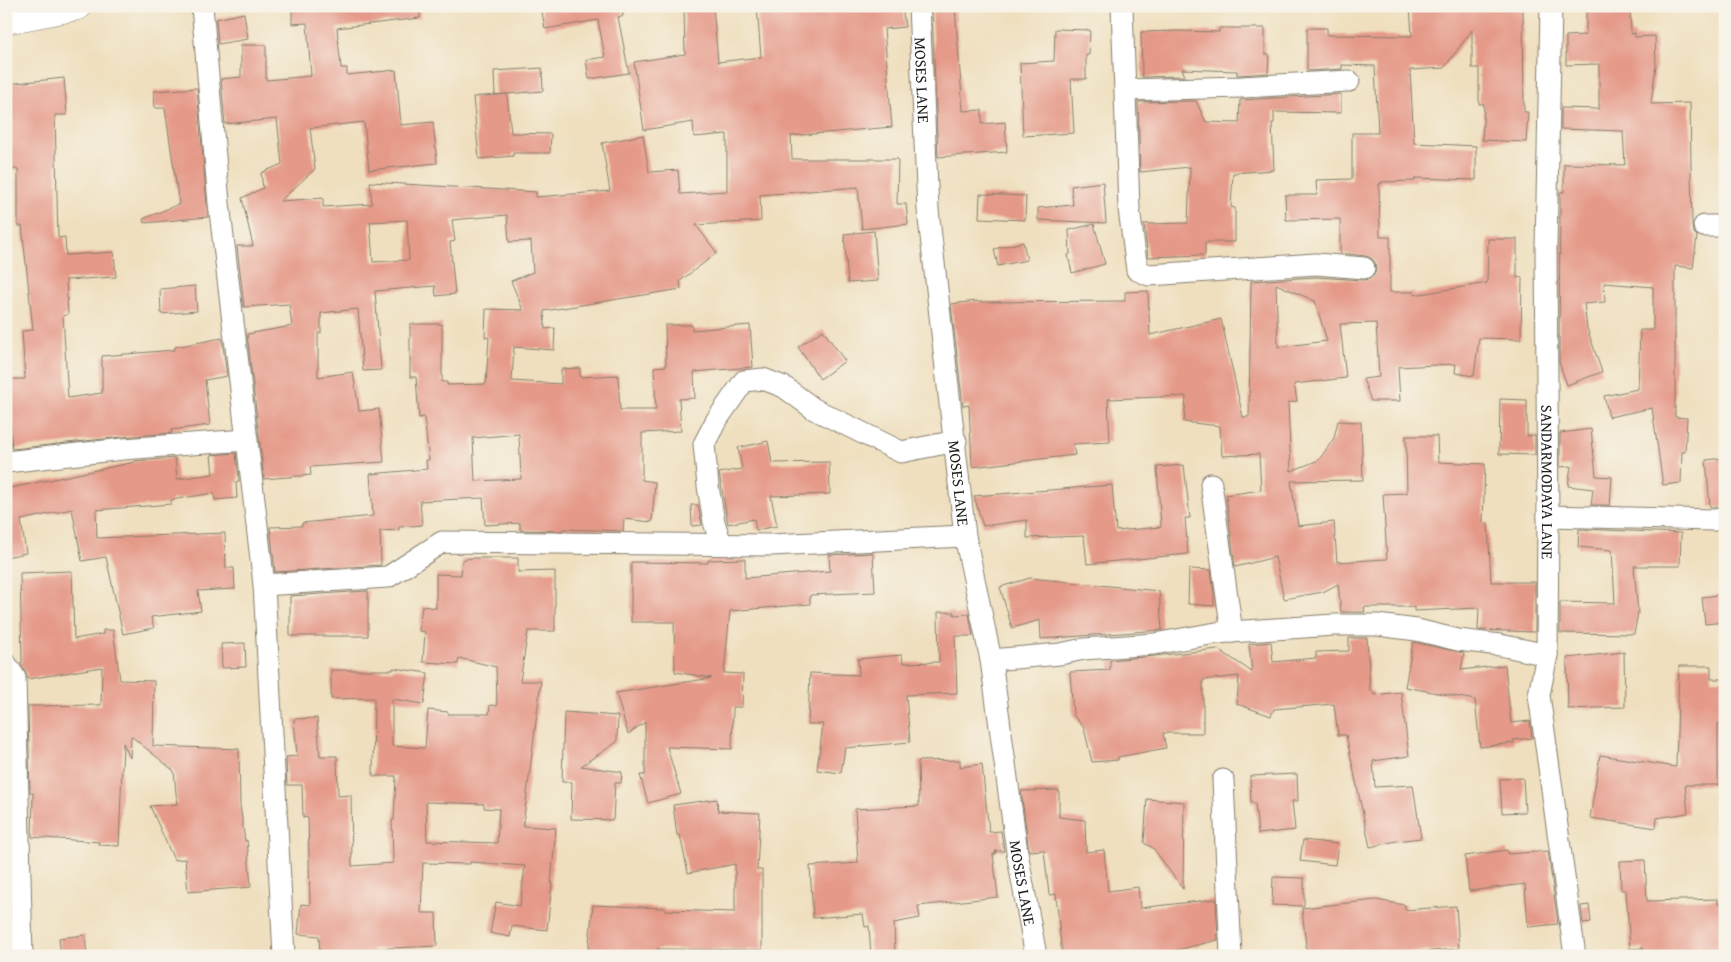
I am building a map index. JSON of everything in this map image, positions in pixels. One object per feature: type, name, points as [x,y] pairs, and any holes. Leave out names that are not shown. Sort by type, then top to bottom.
[{"type":"main road","points":[[6,20],[78,6]]},
{"type":"street","points":[[202,6],[219,203],[264,585],[284,956]]},
{"type":"street","name":"MOSES LANE","points":[[919,6],[928,210],[956,441],[965,536],[992,660],[1017,852],[1036,956]]},
{"type":"street","points":[[1122,6],[1129,209],[1137,270],[1149,275],[1316,264],[1364,268]]},
{"type":"street","name":"SANDARMODAYA LANE","points":[[1551,6],[1546,248],[1547,655],[1540,695],[1575,956]]},
{"type":"street","points":[[1126,90],[1242,87],[1349,81]]},
{"type":"street","points":[[721,544],[714,522],[704,444],[716,421],[744,381],[763,379],[784,386],[814,409],[901,452],[956,441]]},
{"type":"street","points":[[6,462],[123,449],[246,440]]},
{"type":"street","points":[[1211,484],[1232,632]]},
{"type":"street","points":[[1548,516],[1725,519]]},
{"type":"street","points":[[264,585],[388,577],[442,542],[771,545],[965,536]]},
{"type":"street","points":[[992,660],[1060,654],[1084,649],[1154,644],[1186,637],[1232,632],[1334,625],[1377,625],[1417,630],[1458,640],[1500,645],[1547,655]]},
{"type":"street","points":[[6,664],[15,678],[22,956]]},
{"type":"street","points":[[1222,780],[1231,956]]},
{"type":"building","points":[[292,6],[420,6],[420,18],[337,28],[341,68],[347,68],[347,75],[396,70],[401,125],[433,122],[437,163],[369,170],[364,122],[310,128],[315,169],[280,201],[323,198],[323,207],[372,204],[370,182],[536,192],[536,197],[610,191],[602,143],[643,135],[649,172],[678,170],[680,194],[727,191],[727,134],[694,137],[693,122],[644,130],[634,62],[685,54],[684,6],[713,6],[718,62],[761,57],[757,6],[902,6],[905,27],[884,29],[892,127],[791,136],[792,159],[898,159],[897,204],[906,204],[908,224],[862,229],[858,187],[760,195],[761,221],[696,225],[717,253],[680,281],[681,289],[544,311],[545,329],[555,328],[554,350],[514,347],[512,381],[561,384],[561,369],[580,368],[580,377],[618,375],[620,410],[656,410],[654,367],[666,366],[665,325],[692,325],[692,330],[750,325],[753,367],[694,372],[695,398],[679,399],[681,431],[642,433],[642,480],[655,482],[652,522],[624,519],[623,531],[520,530],[520,523],[485,525],[483,498],[420,501],[422,525],[399,527],[399,530],[380,531],[381,565],[275,572],[270,527],[302,526],[302,523],[373,516],[370,474],[427,469],[426,460],[429,460],[424,417],[419,418],[416,377],[410,377],[410,324],[442,324],[442,382],[447,382],[447,385],[486,384],[489,338],[485,337],[486,309],[523,310],[511,281],[533,272],[531,241],[509,242],[507,215],[452,220],[455,241],[450,242],[455,294],[436,296],[435,286],[375,291],[381,370],[363,371],[358,309],[321,313],[321,333],[318,333],[318,377],[353,372],[359,411],[379,409],[384,462],[310,467],[311,475],[264,479],[247,334],[292,326],[289,304],[244,307],[237,246],[253,246],[242,198],[263,188],[261,173],[282,164],[277,119],[225,124],[221,79],[241,77],[241,45],[266,45],[266,80],[311,76],[307,23],[292,24]],"holes":[[[407,220],[409,260],[373,262],[370,222]],[[519,434],[521,479],[475,481],[473,438]]]},
{"type":"building","points":[[541,6],[622,6],[623,16],[618,17],[629,73],[589,79],[586,60],[605,57],[598,20],[545,29]]},
{"type":"building","points":[[1410,6],[1523,6],[1524,112],[1528,112],[1526,142],[1482,140],[1484,104],[1479,104],[1479,68],[1472,68],[1472,30],[1444,68],[1410,70],[1414,143],[1476,146],[1476,180],[1415,178],[1415,181],[1381,182],[1379,184],[1380,237],[1390,237],[1390,292],[1414,292],[1414,295],[1487,283],[1488,239],[1517,239],[1517,278],[1522,277],[1521,339],[1479,338],[1474,376],[1455,373],[1456,364],[1398,367],[1400,401],[1371,401],[1363,379],[1379,377],[1376,323],[1340,324],[1346,378],[1294,384],[1297,401],[1288,403],[1291,471],[1319,460],[1334,438],[1338,421],[1361,422],[1363,480],[1291,481],[1298,526],[1334,522],[1337,562],[1387,559],[1383,494],[1407,493],[1406,436],[1437,436],[1438,462],[1485,464],[1483,523],[1488,523],[1491,582],[1535,582],[1535,632],[1478,630],[1479,608],[1414,611],[1414,607],[1364,607],[1365,612],[1341,612],[1338,584],[1323,592],[1284,599],[1275,557],[1235,567],[1226,495],[1261,490],[1259,454],[1222,456],[1220,426],[1184,422],[1186,396],[1108,399],[1110,442],[1073,444],[1075,455],[972,467],[969,405],[963,406],[951,304],[977,301],[1125,301],[1125,292],[1148,291],[1150,335],[1221,319],[1243,417],[1249,417],[1251,281],[1316,277],[1363,280],[1370,279],[1376,270],[1375,262],[1371,258],[1340,253],[1340,219],[1286,220],[1285,195],[1317,195],[1316,180],[1352,179],[1352,133],[1378,133],[1375,66],[1342,65],[1342,69],[1307,71],[1307,28],[1327,28],[1327,35],[1412,36]],"holes":[[[1276,284],[1315,301],[1327,341],[1278,347]]]},
{"type":"building","points":[[955,8],[963,111],[982,110],[982,124],[1005,122],[1007,152],[938,157],[932,10]]},
{"type":"building","points":[[1630,8],[1631,34],[1635,33],[1635,37],[1655,36],[1656,65],[1651,104],[1690,103],[1692,226],[1693,232],[1697,236],[1693,268],[1675,266],[1675,417],[1687,418],[1685,452],[1682,452],[1681,483],[1663,485],[1652,408],[1609,417],[1604,396],[1638,389],[1640,330],[1653,330],[1653,287],[1604,283],[1605,302],[1584,304],[1587,328],[1602,372],[1567,385],[1559,362],[1560,192],[1564,192],[1564,164],[1625,165],[1623,131],[1561,129],[1561,108],[1599,109],[1599,64],[1566,65],[1566,36],[1586,35],[1586,9]]},
{"type":"building","points":[[244,13],[248,39],[218,44],[216,19]]},
{"type":"building","points":[[1219,28],[1265,28],[1265,54],[1269,54],[1268,73],[1237,75],[1237,71],[1182,69],[1185,76],[1142,77],[1141,32],[1219,32]]},
{"type":"building","points":[[1055,29],[1090,30],[1089,55],[1086,55],[1086,79],[1071,79],[1074,133],[1023,136],[1020,63],[1054,61]]},
{"type":"building","points":[[542,68],[543,91],[495,95],[494,71]]},
{"type":"building","points":[[64,78],[67,115],[55,115],[58,238],[65,237],[66,255],[114,252],[116,277],[66,280],[68,314],[63,316],[68,398],[102,393],[102,356],[174,350],[175,347],[222,338],[227,376],[205,380],[210,425],[171,430],[172,433],[12,449],[6,379],[25,379],[22,331],[33,330],[22,226],[18,226],[18,169],[6,170],[6,84]]},
{"type":"building","points":[[197,88],[208,217],[144,223],[143,219],[179,204],[165,108],[155,108],[154,91]]},
{"type":"building","points":[[507,94],[511,133],[551,134],[550,153],[513,153],[513,156],[479,159],[473,97]]},
{"type":"building","points":[[1341,94],[1341,113],[1274,112],[1274,123],[1272,123],[1274,170],[1233,173],[1231,207],[1235,208],[1235,242],[1205,242],[1205,255],[1148,257],[1144,224],[1188,223],[1190,167],[1140,172],[1138,102],[1196,101],[1206,122],[1239,123],[1240,100]]},
{"type":"building","points":[[1103,182],[1106,223],[1038,220],[1038,208],[1073,205],[1071,186]]},
{"type":"building","points":[[980,194],[1026,196],[1025,220],[979,218]]},
{"type":"building","points":[[1094,224],[1105,264],[1072,273],[1068,255],[1070,254],[1069,230]]},
{"type":"building","points":[[874,231],[878,281],[848,283],[844,234]]},
{"type":"building","points":[[1023,242],[1027,260],[998,266],[994,249]]},
{"type":"building","points":[[195,286],[197,311],[161,314],[160,289]]},
{"type":"building","points":[[823,330],[845,361],[820,379],[798,347]]},
{"type":"building","points":[[1500,399],[1527,400],[1527,436],[1535,435],[1535,455],[1499,454]]},
{"type":"building","points":[[1591,429],[1596,476],[1612,477],[1610,505],[1591,505],[1593,489],[1568,486],[1571,466],[1560,467],[1560,433]]},
{"type":"building","points":[[768,441],[772,463],[829,462],[830,494],[771,496],[777,526],[756,530],[754,519],[728,524],[719,473],[742,469],[738,448]]},
{"type":"building","points":[[236,453],[239,481],[236,482],[237,498],[215,500],[214,493],[171,500],[171,504],[96,510],[97,538],[225,533],[226,568],[234,568],[235,589],[198,591],[201,611],[151,617],[154,628],[123,634],[106,557],[82,561],[72,509],[21,520],[26,553],[6,557],[6,489],[135,461],[175,458],[177,479],[213,474],[211,455]]},
{"type":"building","points":[[1725,458],[1725,507],[1710,507],[1706,460]]},
{"type":"building","points":[[1184,465],[1190,518],[1185,518],[1188,554],[1087,564],[1084,536],[1027,538],[1027,520],[983,526],[974,496],[1112,485],[1116,531],[1161,527],[1157,467]]},
{"type":"building","points":[[691,505],[698,505],[702,525],[692,526]]},
{"type":"building","points":[[1579,529],[1681,533],[1680,566],[1634,566],[1638,613],[1634,634],[1560,633],[1560,602],[1615,603],[1612,550],[1578,547]]},
{"type":"building","points":[[873,553],[875,592],[810,595],[810,604],[730,611],[724,673],[743,674],[742,707],[733,707],[732,749],[667,747],[681,794],[648,803],[640,775],[645,775],[645,722],[628,734],[616,693],[712,678],[675,672],[674,622],[631,622],[631,562],[708,563],[708,560],[745,559],[745,578],[830,571],[829,555]]},
{"type":"building","points":[[471,558],[518,558],[518,572],[555,571],[555,631],[528,631],[520,681],[541,681],[523,826],[556,828],[547,930],[512,926],[510,937],[490,933],[496,902],[520,906],[525,866],[470,862],[470,864],[423,863],[421,913],[436,913],[437,946],[372,949],[372,956],[320,956],[319,936],[298,934],[301,904],[310,905],[308,817],[303,818],[302,785],[287,785],[286,757],[297,756],[294,719],[317,718],[320,756],[337,756],[338,796],[351,795],[352,866],[393,863],[392,820],[394,820],[396,776],[373,776],[374,698],[331,699],[331,670],[393,670],[393,668],[428,673],[424,704],[392,699],[392,746],[425,748],[428,710],[448,712],[448,714],[489,714],[490,705],[497,706],[496,667],[459,658],[458,664],[423,662],[425,632],[419,631],[422,606],[436,608],[436,574],[461,575],[462,560]],"holes":[[[426,802],[484,804],[484,808],[499,809],[497,843],[427,841]]]},
{"type":"building","points":[[1189,569],[1211,570],[1214,606],[1188,604]]},
{"type":"building","points":[[72,571],[74,639],[103,634],[103,630],[113,630],[120,680],[154,681],[153,746],[239,749],[240,805],[245,841],[247,840],[251,887],[188,892],[185,859],[174,860],[150,806],[177,804],[174,771],[131,736],[130,758],[123,743],[119,846],[99,845],[99,842],[32,837],[33,793],[30,793],[28,706],[101,705],[102,667],[28,679],[20,663],[22,663],[20,573]]},
{"type":"building","points":[[1030,578],[1159,591],[1162,630],[1041,639],[1040,620],[1012,628],[1000,587]]},
{"type":"building","points":[[368,591],[368,636],[290,636],[290,596]]},
{"type":"building","points":[[1725,594],[1725,622],[1705,624],[1702,597]]},
{"type":"building","points":[[938,612],[954,612],[954,615],[969,614],[973,636],[955,636],[957,693],[906,695],[910,742],[845,748],[841,773],[817,770],[823,724],[808,724],[810,673],[859,675],[858,659],[902,655],[903,663],[939,662]]},
{"type":"building","points":[[1349,638],[1367,638],[1370,691],[1373,691],[1374,695],[1401,692],[1409,756],[1373,761],[1375,787],[1413,785],[1421,838],[1370,847],[1346,735],[1338,735],[1334,704],[1274,709],[1271,716],[1237,704],[1239,676],[1203,680],[1203,733],[1163,733],[1166,748],[1118,757],[1118,760],[1092,762],[1084,728],[1073,715],[1070,672],[1110,670],[1110,660],[1218,649],[1252,672],[1249,644],[1271,642],[1273,662],[1316,658],[1316,652],[1349,651]]},
{"type":"building","points":[[1413,642],[1464,653],[1461,670],[1505,665],[1511,723],[1530,721],[1532,738],[1513,740],[1514,743],[1480,747],[1475,700],[1405,687]]},
{"type":"building","points":[[245,643],[246,667],[222,668],[221,644]]},
{"type":"building","points":[[1624,652],[1625,707],[1568,709],[1567,658]]},
{"type":"building","points":[[1679,666],[1711,666],[1711,679],[1725,679],[1725,724],[1718,723],[1718,785],[1685,785],[1688,813],[1657,818],[1656,828],[1590,818],[1600,755],[1676,767]]},
{"type":"building","points":[[564,712],[618,716],[617,742],[581,766],[622,772],[621,783],[615,783],[613,820],[571,819],[572,782],[562,782]]},
{"type":"building","points":[[960,760],[960,767],[982,764],[989,832],[1001,831],[1004,851],[995,851],[996,854],[993,854],[998,897],[918,906],[920,918],[894,923],[895,956],[871,956],[869,926],[865,927],[863,914],[813,918],[810,866],[858,863],[855,809],[919,806],[918,761]]},
{"type":"building","points":[[1297,774],[1298,801],[1292,801],[1295,830],[1258,834],[1255,803],[1251,803],[1250,776]]},
{"type":"building","points":[[1523,778],[1525,812],[1502,813],[1500,779]]},
{"type":"building","points":[[1059,790],[1059,817],[1085,820],[1086,852],[1104,850],[1108,891],[1138,887],[1140,908],[1216,899],[1218,940],[1177,950],[1178,953],[1161,956],[1062,956],[1056,894],[1049,895],[1044,850],[1029,851],[1021,791]]},
{"type":"building","points":[[717,799],[718,811],[760,813],[757,870],[762,870],[762,950],[657,949],[657,956],[588,954],[593,905],[735,912],[735,864],[688,873],[680,835],[677,835],[673,805]]},
{"type":"building","points":[[1147,799],[1184,802],[1183,889],[1153,848],[1144,843]]},
{"type":"building","points":[[1303,840],[1338,844],[1335,865],[1300,861]]},
{"type":"building","points":[[1507,850],[1508,854],[1548,851],[1558,924],[1528,927],[1525,884],[1469,891],[1465,856]]},
{"type":"building","points":[[1645,860],[1647,901],[1718,899],[1718,904],[1725,904],[1725,956],[1643,956],[1643,948],[1630,949],[1626,890],[1621,890],[1620,861]]},
{"type":"building","points":[[1273,877],[1304,878],[1304,906],[1272,905]]},
{"type":"building","points":[[1376,900],[1405,905],[1405,910],[1456,906],[1459,949],[1394,954],[1394,956],[1307,956],[1302,908]]},
{"type":"building","points":[[1589,905],[1591,922],[1583,923],[1581,906]]},
{"type":"building","points":[[85,935],[87,956],[61,956],[59,938]]}]
